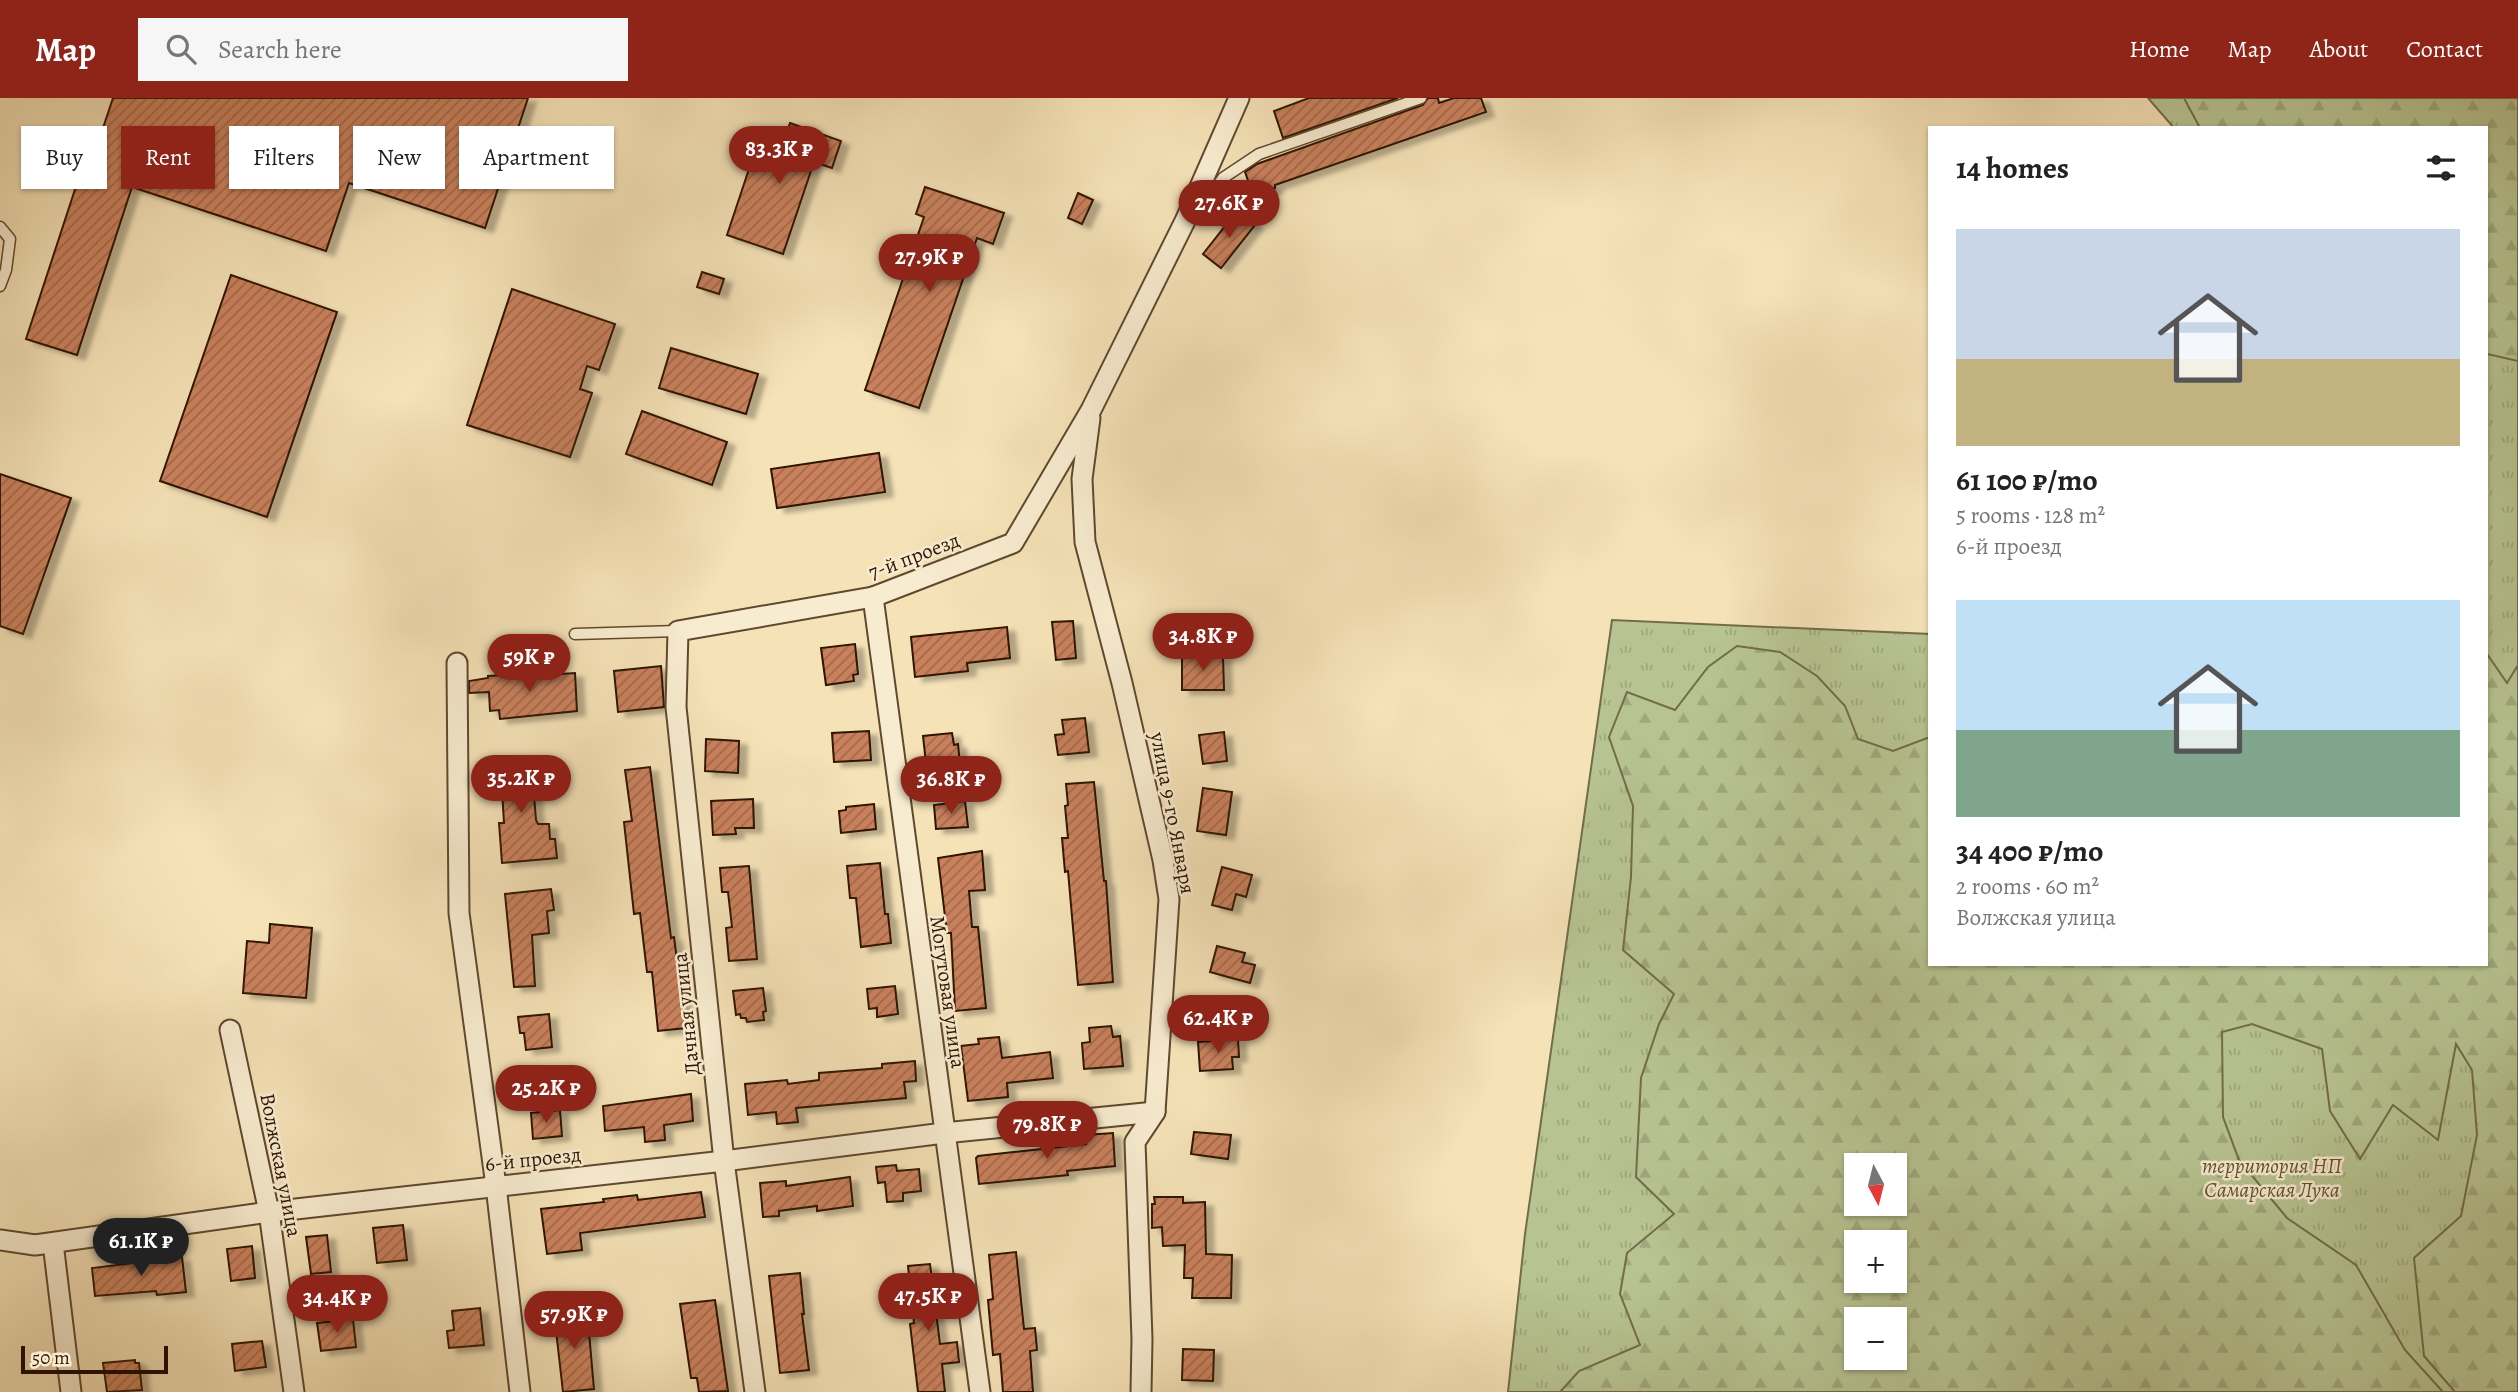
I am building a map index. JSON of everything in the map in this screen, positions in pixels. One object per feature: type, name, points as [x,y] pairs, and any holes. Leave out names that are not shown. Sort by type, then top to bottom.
[{"type":"street","name":"7-й проезд","points":[[677,631],[873,597],[1013,543],[1091,410],[1185,221],[1239,98]]},
{"type":"street","name":"улица 9-го Января","points":[[1091,410],[1082,479],[1085,542],[1122,683],[1163,860],[1169,899],[1156,1112]]},
{"type":"street","name":"Могутовая улица","points":[[873,597],[980,1392]]},
{"type":"street","name":"Дачная улица","points":[[677,631],[676,707],[724,1161],[755,1392]]},
{"type":"street","points":[[457,663],[459,912],[496,1186],[520,1392]]},
{"type":"street","name":"Волжская улица","points":[[230,1030],[269,1212],[294,1392]]},
{"type":"street","name":"6-й проезд","points":[[0,1240],[44,1244],[269,1212],[724,1161],[944,1133],[1156,1112]]},
{"type":"street","points":[[1142,1392],[1135,1142],[1156,1112]]},
{"type":"street","points":[[44,1244],[71,1392]]},
{"type":"lane","points":[[1185,221],[1223,178],[1259,154],[1421,98]]},
{"type":"lane","points":[[0,227],[10,239],[6,270],[0,286]]},
{"type":"lane","points":[[575,634],[677,631]]},
{"type":"lane","points":[[0,1230],[44,1244]]},
{"type":"green space","name":"территория НП Самарская Лука","points":[[2148,98],[2518,98],[2518,1392],[1508,1392],[1525,1234],[1612,620],[1928,634],[1928,966],[2488,966],[2488,126],[2172,126]]},
{"type":"green space","points":[[2184,98],[2518,98],[2518,361],[2488,354],[2488,126],[2199,126]]},
{"type":"green space","name":"территория НП Самарская Лука","points":[[1737,646],[1780,652],[1817,676],[1845,706],[1858,739],[1893,751],[1928,738],[1928,966],[2488,966],[2488,655],[2507,683],[2518,665],[2518,1392],[2455,1392],[2424,1356],[2414,1258],[2461,1216],[2477,1135],[2472,1070],[2456,1044],[2438,1140],[2393,1105],[2360,1159],[2330,1111],[2322,1049],[2252,1024],[2222,1032],[2223,1117],[2239,1160],[2287,1218],[2356,1265],[2405,1350],[2443,1392],[1560,1392],[1579,1371],[1640,1345],[1620,1294],[1627,1253],[1674,1214],[1636,1177],[1641,1078],[1659,1024],[1674,994],[1623,950],[1631,877],[1633,806],[1609,737],[1627,692],[1675,710],[1708,667]]},
{"type":"building","points":[[113,98],[528,98],[519,126],[459,126],[459,189],[498,189],[485,228],[367,189],[445,189],[445,126],[353,126],[353,184],[349,183],[326,251],[138,189],[215,189],[215,126],[121,126],[121,189],[131,189],[77,355],[26,339],[75,189],[107,189],[107,126],[104,126]]},
{"type":"building","points":[[1309,98],[1398,98],[1283,138],[1274,111]]},
{"type":"building","points":[[1428,98],[1438,98],[1439,103],[1454,98],[1481,98],[1486,112],[1253,195],[1245,172],[1257,164],[1423,105]]},
{"type":"building","points":[[790,123],[841,141],[832,168],[814,162],[783,254],[727,235],[761,133],[784,140]]},
{"type":"building","points":[[925,187],[1004,213],[993,244],[977,238],[919,408],[865,390],[924,217],[916,214]]},
{"type":"building","points":[[1078,193],[1093,200],[1082,224],[1068,218]]},
{"type":"building","points":[[1237,211],[1255,225],[1221,268],[1203,254]]},
{"type":"building","points":[[702,272],[724,279],[719,294],[697,287]]},
{"type":"building","points":[[231,275],[337,312],[267,517],[160,481]]},
{"type":"building","points":[[512,289],[615,324],[599,370],[587,366],[580,389],[592,393],[570,457],[467,425]]},
{"type":"building","points":[[671,348],[758,374],[746,414],[659,388]]},
{"type":"building","points":[[642,411],[727,442],[712,485],[626,454]]},
{"type":"building","points":[[879,453],[885,492],[777,508],[771,469]]},
{"type":"building","points":[[0,474],[71,498],[23,634],[0,626]]},
{"type":"building","points":[[1073,621],[1076,658],[1056,660],[1052,622]]},
{"type":"building","points":[[1007,627],[1010,658],[967,663],[968,671],[915,677],[911,637]]},
{"type":"building","points":[[855,644],[858,674],[853,675],[854,681],[826,685],[821,648]]},
{"type":"building","points":[[1223,656],[1224,690],[1182,690],[1182,657]]},
{"type":"building","points":[[661,666],[664,707],[618,712],[614,671]]},
{"type":"building","points":[[530,673],[530,676],[575,673],[577,711],[500,719],[499,710],[490,711],[489,692],[469,693],[469,681],[488,676]]},
{"type":"building","points":[[1085,718],[1089,752],[1058,755],[1055,735],[1064,734],[1062,720]]},
{"type":"building","points":[[869,731],[871,760],[834,762],[832,733]]},
{"type":"building","points":[[1224,732],[1227,761],[1203,764],[1199,735]]},
{"type":"building","points":[[952,733],[954,745],[958,744],[960,765],[940,767],[940,762],[926,763],[923,736]]},
{"type":"building","points":[[706,739],[739,741],[738,773],[705,771]]},
{"type":"building","points":[[531,758],[536,820],[538,824],[549,824],[550,839],[555,839],[557,858],[502,863],[499,823],[504,823],[502,791],[495,791],[493,770],[504,769],[503,760]]},
{"type":"building","points":[[650,767],[671,938],[674,937],[686,1028],[658,1031],[652,972],[647,972],[640,913],[634,914],[624,822],[632,821],[625,770]]},
{"type":"building","points":[[1094,782],[1106,881],[1113,982],[1078,985],[1068,871],[1065,872],[1062,838],[1068,838],[1066,784]]},
{"type":"building","points":[[1203,788],[1232,792],[1226,835],[1197,831]]},
{"type":"building","points":[[753,799],[754,828],[735,828],[736,834],[713,835],[711,801]]},
{"type":"building","points":[[965,801],[968,827],[936,829],[934,805]]},
{"type":"building","points":[[874,804],[876,829],[841,833],[839,811],[846,810],[846,807]]},
{"type":"building","points":[[982,851],[985,890],[969,891],[972,927],[978,927],[986,1008],[955,1011],[951,933],[947,933],[938,858]]},
{"type":"building","points":[[880,863],[891,943],[861,947],[856,898],[850,898],[847,866]]},
{"type":"building","points":[[749,866],[757,959],[729,961],[726,928],[732,927],[728,892],[722,892],[720,868]]},
{"type":"building","points":[[1222,867],[1252,875],[1246,897],[1236,894],[1232,910],[1212,905]]},
{"type":"building","points":[[551,889],[554,910],[547,911],[549,933],[532,935],[535,986],[514,987],[505,894]]},
{"type":"building","points":[[270,924],[312,928],[306,998],[243,993],[247,941],[269,943]]},
{"type":"building","points":[[1217,946],[1245,953],[1242,962],[1255,965],[1250,983],[1210,972]]},
{"type":"building","points":[[895,986],[898,1014],[877,1017],[877,1008],[869,1009],[867,989]]},
{"type":"building","points":[[763,988],[766,1011],[763,1012],[764,1020],[747,1022],[740,1014],[736,1015],[733,991]]},
{"type":"building","points":[[549,1014],[552,1047],[526,1050],[518,1017]]},
{"type":"building","points":[[1111,1026],[1113,1037],[1120,1036],[1123,1066],[1084,1069],[1082,1043],[1090,1042],[1089,1028]]},
{"type":"building","points":[[999,1037],[1002,1058],[1050,1052],[1053,1078],[1007,1083],[1008,1097],[968,1101],[961,1046],[979,1044],[978,1039]]},
{"type":"building","points":[[1238,1039],[1239,1057],[1232,1057],[1233,1069],[1200,1071],[1198,1042]]},
{"type":"building","points":[[915,1061],[916,1081],[904,1082],[906,1098],[796,1108],[798,1122],[777,1124],[776,1112],[748,1115],[745,1084],[787,1080],[788,1084],[819,1080],[819,1073],[882,1068],[882,1064]]},
{"type":"building","points":[[691,1094],[693,1121],[664,1125],[665,1140],[645,1142],[644,1127],[605,1131],[603,1106]]},
{"type":"building","points":[[560,1110],[562,1136],[533,1139],[531,1113]]},
{"type":"building","points":[[1194,1132],[1231,1135],[1228,1159],[1191,1154]]},
{"type":"building","points":[[1113,1133],[1115,1166],[1067,1171],[1068,1175],[979,1184],[978,1156],[1086,1144],[1085,1135]]},
{"type":"building","points":[[896,1165],[897,1171],[919,1169],[921,1191],[903,1193],[903,1201],[887,1202],[885,1182],[878,1183],[876,1167]]},
{"type":"building","points":[[850,1177],[853,1206],[817,1211],[817,1206],[779,1211],[779,1216],[763,1217],[760,1183],[786,1181],[786,1186]]},
{"type":"building","points":[[701,1192],[705,1217],[580,1233],[582,1250],[547,1254],[541,1209],[604,1202],[603,1199],[637,1195],[638,1200]]},
{"type":"building","points":[[1154,1197],[1183,1197],[1183,1203],[1205,1202],[1206,1254],[1232,1255],[1231,1298],[1192,1298],[1193,1278],[1184,1278],[1185,1245],[1163,1246],[1162,1227],[1152,1228]]},
{"type":"building","points":[[403,1225],[407,1260],[377,1263],[373,1228]]},
{"type":"building","points":[[327,1235],[331,1272],[311,1274],[306,1237]]},
{"type":"building","points":[[252,1246],[255,1278],[231,1281],[227,1249]]},
{"type":"building","points":[[1016,1252],[1024,1329],[1035,1328],[1037,1350],[1030,1351],[1033,1392],[1003,1392],[1000,1354],[993,1355],[988,1300],[993,1299],[989,1255]]},
{"type":"building","points":[[182,1257],[186,1292],[157,1295],[156,1291],[95,1296],[92,1268]]},
{"type":"building","points":[[930,1264],[940,1344],[957,1342],[959,1362],[942,1364],[945,1392],[918,1392],[910,1324],[914,1323],[908,1266]]},
{"type":"building","points":[[800,1273],[809,1370],[780,1373],[769,1276]]},
{"type":"building","points":[[715,1300],[728,1391],[699,1392],[697,1378],[691,1378],[680,1304]]},
{"type":"building","points":[[480,1308],[484,1345],[449,1348],[447,1331],[454,1330],[452,1311]]},
{"type":"building","points":[[587,1310],[594,1389],[563,1392],[554,1313]]},
{"type":"building","points":[[353,1319],[356,1347],[321,1351],[317,1323]]},
{"type":"building","points":[[262,1341],[266,1367],[235,1371],[232,1344]]},
{"type":"building","points":[[1183,1349],[1214,1350],[1213,1381],[1182,1380]]},
{"type":"building","points":[[135,1360],[135,1363],[139,1363],[142,1390],[107,1392],[103,1363]]}]
